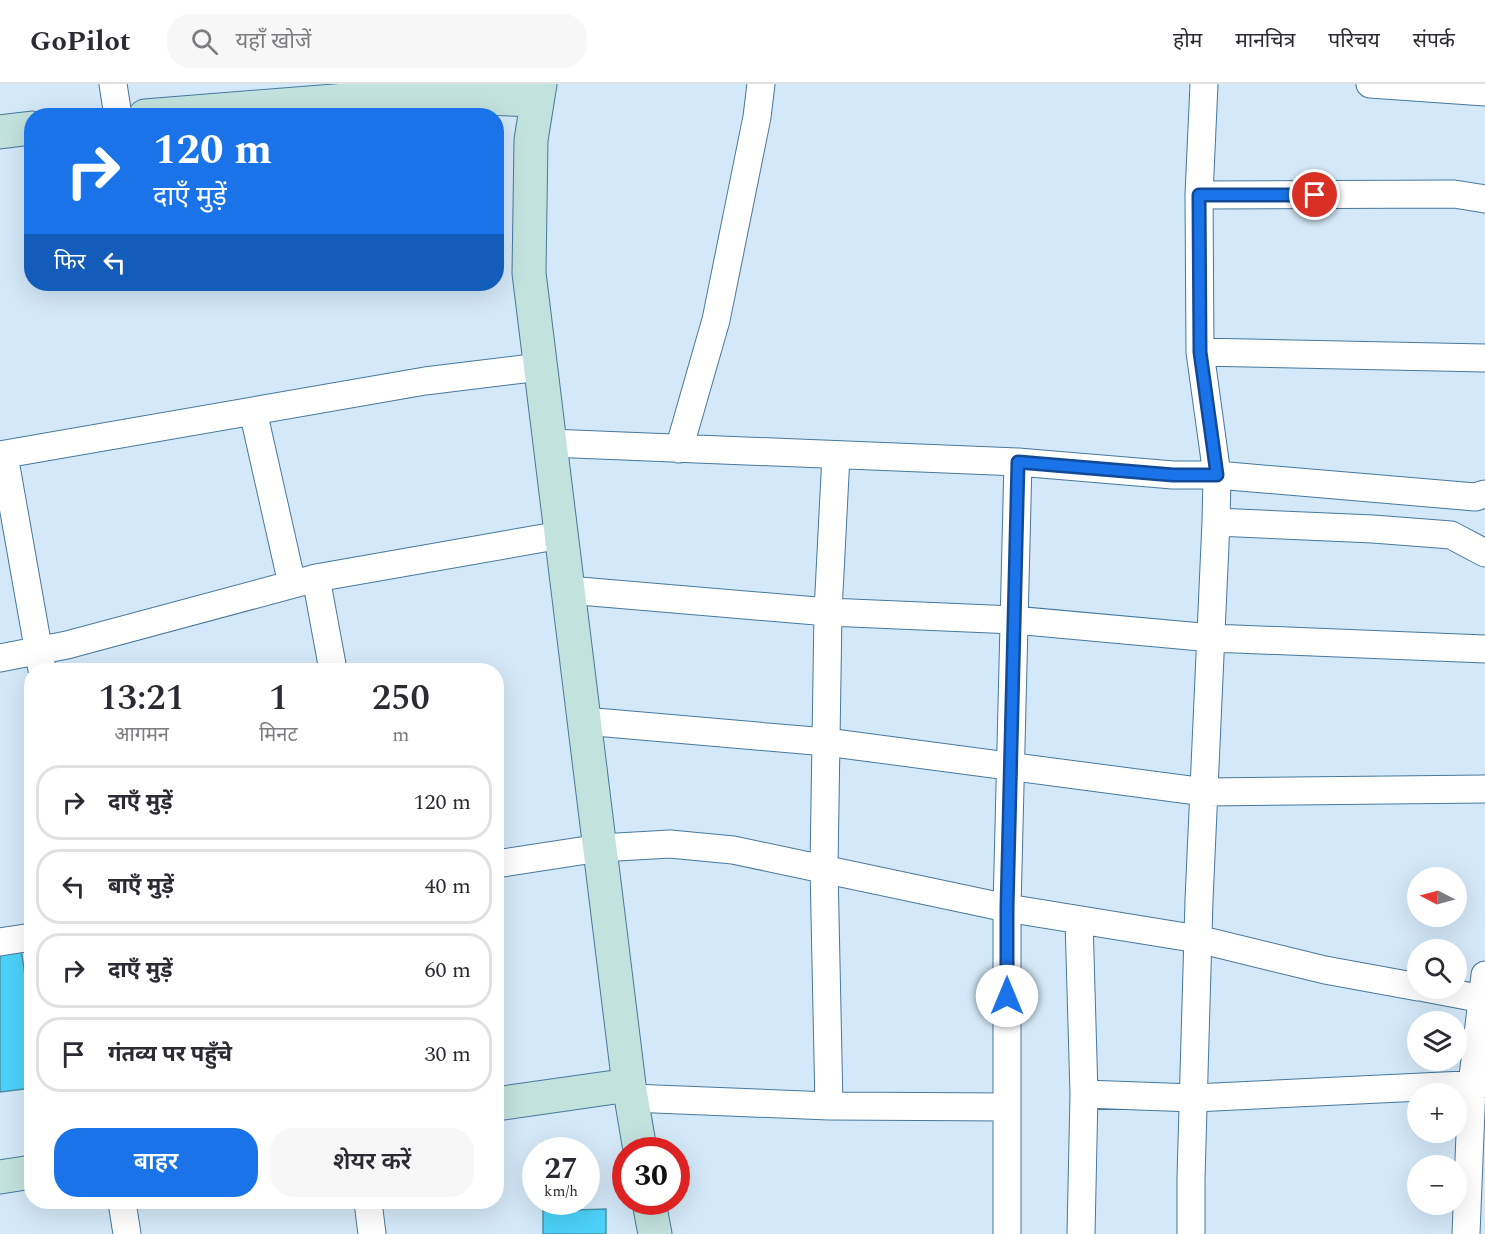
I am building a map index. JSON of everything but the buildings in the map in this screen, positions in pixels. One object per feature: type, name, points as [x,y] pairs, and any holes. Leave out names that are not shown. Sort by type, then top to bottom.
[{"type":"street","points":[[113,84],[117,108]]},
{"type":"street","points":[[680,449],[716,320],[757,117],[761,84]]},
{"type":"street","points":[[1191,1234],[1198,939],[1217,475],[1200,352],[1199,195],[1204,84]]},
{"type":"street","points":[[1370,84],[1485,92]]},
{"type":"street","points":[[246,108],[410,95],[538,92],[531,140],[529,273],[630,1091],[638,1137]]},
{"type":"street","points":[[0,132],[24,129]]},
{"type":"street","points":[[1199,195],[1454,194],[1485,199]]},
{"type":"street","points":[[1200,352],[1485,358]]},
{"type":"street","points":[[40,660],[2,455],[425,381],[540,367]]},
{"type":"street","points":[[253,411],[331,663]]},
{"type":"street","points":[[550,443],[1018,462],[1173,475],[1217,475],[1475,497],[1485,495]]},
{"type":"street","points":[[829,1106],[824,868],[828,612],[836,455]]},
{"type":"street","points":[[1007,1234],[1007,908],[1018,462]]},
{"type":"street","points":[[1216,522],[1373,529],[1450,536],[1485,553]]},
{"type":"street","points":[[0,658],[40,660],[67,645],[304,581],[561,535]]},
{"type":"street","points":[[568,590],[828,612],[1014,620],[1212,638],[1485,649]]},
{"type":"street","points":[[584,721],[826,742],[1205,792],[1485,789]]},
{"type":"street","points":[[504,863],[600,848],[670,844],[733,850],[1007,908],[1198,939],[1325,970],[1407,985]]},
{"type":"street","points":[[1079,920],[1084,1094],[1081,1234]]},
{"type":"street","points":[[0,942],[24,938]]},
{"type":"street","points":[[1466,1234],[1484,987],[1467,987]]},
{"type":"street","points":[[1084,1094],[1194,1098],[1478,1084]]},
{"type":"street","points":[[504,1103],[630,1091],[829,1106],[1007,1107]]},
{"type":"street","points":[[0,1177],[24,1173]]},
{"type":"street","points":[[123,1209],[127,1234]]},
{"type":"street","points":[[369,1209],[372,1234]]},
{"type":"street","points":[[651,1215],[655,1234]]},
{"type":"route","points":[[1007,996],[1007,908],[1018,462],[1173,475],[1217,475],[1200,352],[1199,195],[1315,195]]}]
